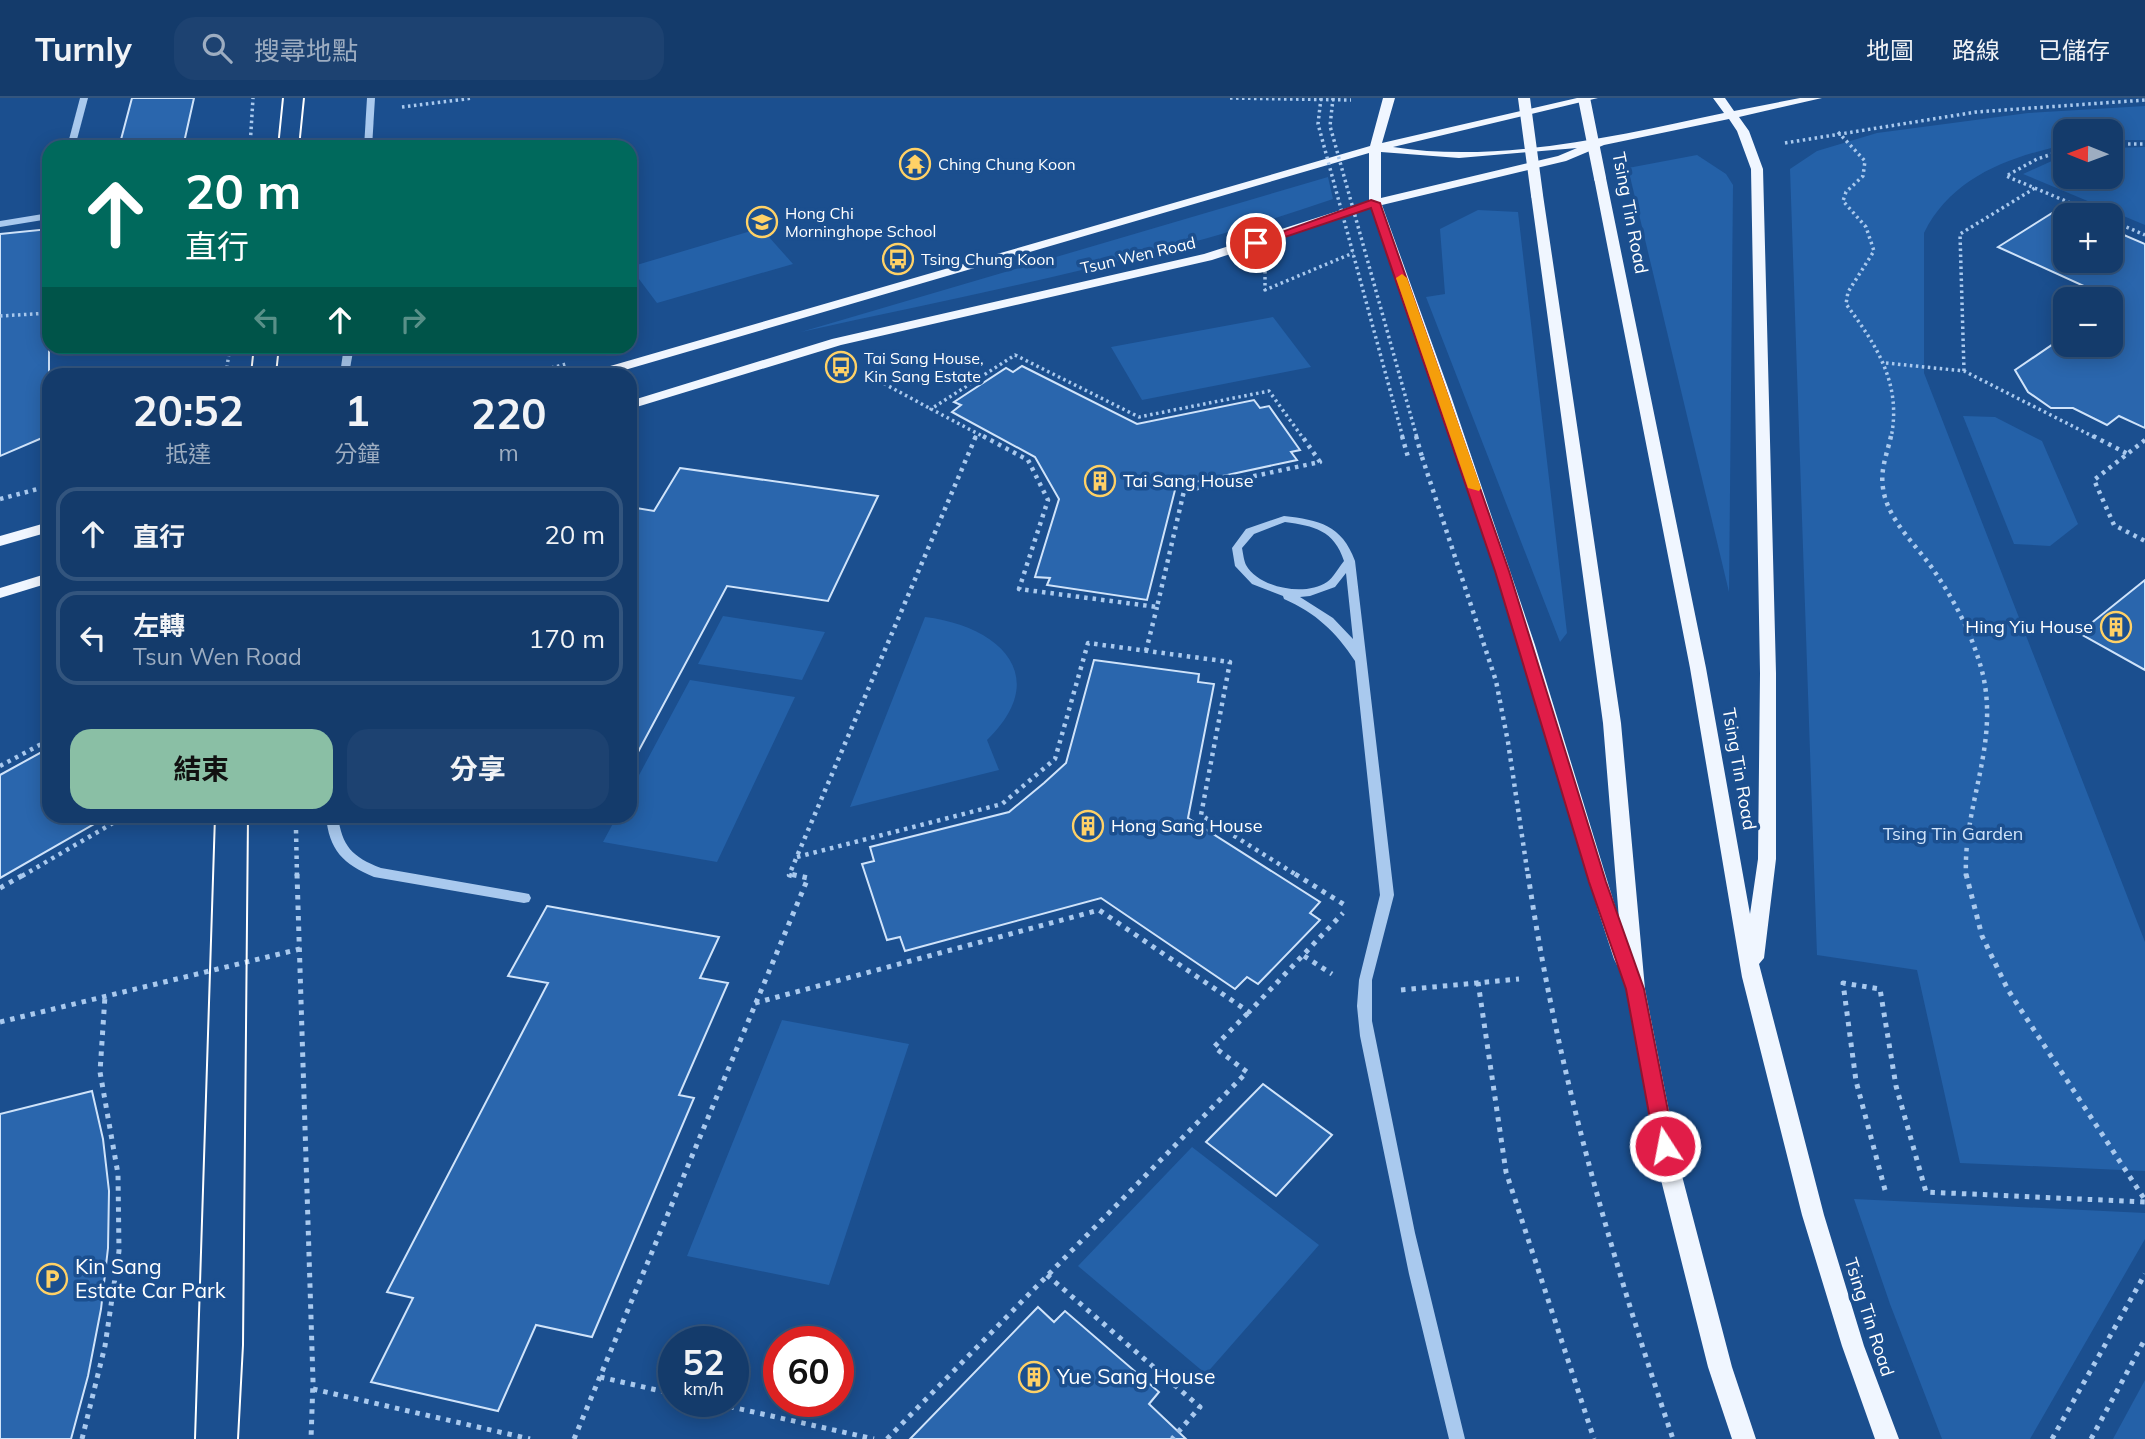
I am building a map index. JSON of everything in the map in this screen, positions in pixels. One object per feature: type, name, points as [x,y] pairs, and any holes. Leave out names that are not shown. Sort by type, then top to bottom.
[{"type":"main road","points":[[1389,98],[1375,148],[1375,203],[1444,397],[1509,593],[1597,882],[1635,989]]},
{"type":"main road","points":[[1524,98],[1612,723],[1635,989],[1670,1172],[1720,1367],[1744,1439]]},
{"type":"main road","name":"Tsing Tin Road","points":[[1584,98],[1698,668],[1752,977],[1813,1215],[1853,1346],[1887,1439]]},
{"type":"main road","name":"Tsun Wen Road","points":[[619,368],[1375,148],[1591,98]]},
{"type":"main road","points":[[1719,98],[1751,150],[1758,183],[1768,733],[1767,859],[1752,977]]},
{"type":"main road","name":"Tsun Wen Road","points":[[637,403],[837,342],[1208,257],[1375,203],[1562,159],[1601,142],[1816,98]]},
{"type":"main road","points":[[1375,148],[1415,156],[1457,157],[1601,142]]},
{"type":"main road","points":[[0,541],[42,529]]},
{"type":"main road","points":[[0,593],[42,580]]},
{"type":"street","points":[[73,140],[84,98]]},
{"type":"street","points":[[368,140],[371,98]]},
{"type":"street","points":[[0,224],[42,217]]},
{"type":"street","points":[[1363,665],[1351,643],[1334,624],[1317,611],[1253,582],[1239,567],[1235,550],[1243,535],[1260,524],[1284,519],[1309,522],[1330,531],[1346,545],[1350,561],[1363,665],[1387,895],[1381,931],[1368,968],[1364,994],[1366,1022],[1396,1183],[1457,1439]]},
{"type":"street","points":[[1276,591],[1302,594],[1326,589],[1343,577],[1350,561]]},
{"type":"street","points":[[333,823],[337,845],[347,857],[361,866],[379,873],[524,898]]},
{"type":"path","points":[[250,140],[253,98]]},
{"type":"path","points":[[398,107],[472,98]]},
{"type":"path","points":[[1230,98],[1353,100]]},
{"type":"path","points":[[1321,98],[1318,124],[1408,457]]},
{"type":"path","points":[[1333,98],[1330,126],[1422,457],[1476,620],[1502,713],[1538,936],[1582,1140],[1647,1363],[1673,1439]]},
{"type":"path","points":[[1777,145],[1838,132],[1976,112],[2145,100]]},
{"type":"path","points":[[1838,132],[1865,161],[1861,181],[1846,192],[1843,201],[1866,227],[1874,251],[1864,274],[1846,290],[1844,297],[1886,363],[1895,396],[1896,417],[1881,475],[1883,493],[1902,530],[1941,581],[1961,614],[1975,648],[1984,683],[1988,719],[1986,755],[1965,846],[1973,911],[2002,982],[2145,1201]]},
{"type":"path","points":[[2123,144],[2145,144]]},
{"type":"path","points":[[2053,154],[2037,159],[2006,176],[2071,203]]},
{"type":"path","points":[[1964,371],[1960,234],[2035,188]]},
{"type":"path","points":[[2123,226],[2145,235]]},
{"type":"path","points":[[1265,290],[1353,253]]},
{"type":"path","points":[[0,316],[42,313]]},
{"type":"path","points":[[931,409],[1015,355],[1139,418],[1269,391],[1320,462],[1184,491],[1146,651]]},
{"type":"path","points":[[1886,363],[1964,371],[2128,454]]},
{"type":"path","points":[[868,374],[1028,460],[1048,499],[1019,589],[1157,607]]},
{"type":"path","points":[[574,1439],[808,878],[789,875],[977,433]]},
{"type":"path","points":[[2145,440],[2094,480],[2114,525],[2145,541]]},
{"type":"path","points":[[0,499],[42,488]]},
{"type":"path","points":[[797,857],[1002,804],[1055,760],[1087,643],[1230,662],[1201,815],[1349,908],[1214,1047],[1247,1072],[887,1439]]},
{"type":"path","points":[[0,766],[42,744]]},
{"type":"path","points":[[0,888],[113,823]]},
{"type":"path","points":[[295,823],[313,1389],[311,1439]]},
{"type":"path","points":[[755,1003],[1098,910],[1249,1012]]},
{"type":"path","points":[[0,1022],[300,949]]},
{"type":"path","points":[[1519,979],[1478,982],[1506,1172],[1594,1439]]},
{"type":"path","points":[[1885,1190],[1856,1081],[1843,983],[1880,989],[1896,1086],[1926,1192],[2145,1201]]},
{"type":"path","points":[[82,1439],[103,1361],[120,1244],[119,1187],[113,1134],[101,1081],[105,996]]},
{"type":"path","points":[[1047,1275],[1200,1407],[1172,1439]]},
{"type":"path","points":[[2052,1439],[2145,1275]]},
{"type":"path","points":[[2091,1439],[2145,1339]]},
{"type":"path","points":[[600,1377],[658,1390]]},
{"type":"path","points":[[313,1389],[530,1439]]},
{"type":"path","points":[[749,1411],[874,1439]]},
{"type":"green space","name":"Tsing Tin Garden","points":[[2145,106],[2145,140],[2123,140],[2123,119],[2053,119],[2053,148],[2023,156],[1983,173],[1949,198],[1924,233],[1924,373],[2145,942],[2145,1171],[1960,1163],[1917,970],[1817,955],[1790,169],[1817,151],[1877,133],[2028,113]]},
{"type":"green space","points":[[2145,147],[2145,225],[2123,216],[2123,203],[2092,203],[2059,189],[2123,189],[2123,148]]},
{"type":"green space","points":[[1697,155],[1726,174],[1733,185],[1729,592],[1628,168]]},
{"type":"green space","points":[[2053,160],[2053,187],[2023,174]]},
{"type":"green space","points":[[1328,177],[1333,199],[1268,220],[1136,257],[801,332]]},
{"type":"green space","points":[[1478,210],[1518,212],[1567,633],[1560,642],[1426,297],[1445,294],[1440,229]]},
{"type":"green space","points":[[761,228],[793,264],[657,303],[637,276],[637,265]]},
{"type":"green space","points":[[1273,317],[1311,367],[1142,400],[1111,347]]},
{"type":"green space","points":[[1963,416],[1995,417],[2042,441],[2078,524],[2050,546],[2014,544]]},
{"type":"green space","points":[[723,616],[825,632],[802,680],[698,664]]},
{"type":"green space","points":[[925,617],[952,622],[975,631],[995,643],[1008,658],[1016,675],[1016,695],[1006,717],[987,740],[999,770],[850,807]]},
{"type":"green space","points":[[690,680],[795,697],[717,862],[603,842],[613,823],[637,823],[637,779]]},
{"type":"green space","points":[[782,1020],[909,1044],[829,1285],[687,1256]]},
{"type":"green space","points":[[1192,1147],[1319,1245],[1206,1374],[1078,1266]]},
{"type":"green space","points":[[1854,1199],[2145,1213],[2145,1239],[2030,1439],[1942,1439],[1890,1304]]},
{"type":"green space","points":[[2145,1380],[2145,1439],[2113,1439]]},
{"type":"building","points":[[132,98],[194,98],[185,140],[121,140]]},
{"type":"building","points":[[2053,212],[2053,272],[1998,247]]},
{"type":"building","points":[[42,230],[42,354],[49,354],[49,368],[42,368],[42,438],[0,456],[0,234]]},
{"type":"building","points":[[2123,235],[2145,244],[2145,428],[2119,416],[2107,425],[2073,408],[2051,408],[2028,392],[2015,370],[2053,344],[2053,357],[2123,357],[2123,287],[2086,287],[2055,273],[2123,273]]},
{"type":"building","name":"Tai Sang House","points":[[1022,366],[1137,424],[1254,400],[1260,408],[1269,406],[1300,450],[1291,452],[1297,460],[1176,486],[1147,600],[1047,585],[1050,578],[1035,577],[1059,499],[1035,457],[952,412],[961,405],[954,402],[1006,368],[1013,372]]},
{"type":"building","points":[[680,468],[878,496],[828,601],[727,586],[637,754],[637,508],[654,511]]},
{"type":"building","name":"Hing Yiu House","points":[[2145,580],[2145,670],[2079,633]]},
{"type":"building","name":"Hong Sang House","points":[[1094,660],[1199,674],[1198,682],[1214,684],[1188,818],[1320,902],[1310,913],[1320,920],[1258,984],[1247,977],[1235,989],[1101,898],[905,951],[900,937],[887,940],[862,864],[874,861],[870,847],[1009,812],[1044,783],[1066,763]]},
{"type":"building","points":[[42,752],[42,823],[96,823],[0,878],[0,775]]},
{"type":"building","points":[[547,906],[719,937],[700,978],[728,983],[679,1095],[694,1098],[592,1337],[536,1325],[498,1411],[371,1382],[413,1298],[387,1292],[548,983],[508,976]]},
{"type":"building","points":[[1263,1084],[1332,1135],[1276,1196],[1206,1142]]},
{"type":"building","name":"Kin Sang Estate Car Park","points":[[92,1091],[103,1139],[109,1191],[108,1248],[101,1309],[88,1376],[71,1439],[0,1439],[0,1114]]},
{"type":"building","name":"Yue Sang House","points":[[1038,1307],[1054,1322],[1065,1311],[1159,1392],[1149,1404],[1186,1439],[910,1439]]},
{"type":"tram line","points":[[279,140],[283,98]]},
{"type":"tram line","points":[[300,140],[304,98]]},
{"type":"tram line","points":[[252,368],[253,354]]},
{"type":"tram line","points":[[277,368],[278,354]]},
{"type":"tram line","points":[[195,1439],[215,823]]},
{"type":"tram line","points":[[238,1439],[243,1345],[248,823]]},
{"type":"slow traffic","points":[[1402,278],[1474,488]]},
{"type":"place","name":"Ching Chung Koon","points":[[915,164]]},
{"type":"place","name":"Hong Chi Morninghope School","points":[[762,222]]},
{"type":"place","name":"Tsing Chung Koon","points":[[898,259]]},
{"type":"place","name":"Tai Sang House, Kin Sang Estate","points":[[841,367]]},
{"type":"place","name":"Tai Sang House","points":[[1100,481]]},
{"type":"place","name":"Hing Yiu House","points":[[2116,627]]},
{"type":"place","name":"Hong Sang House","points":[[1088,826]]},
{"type":"place","name":"Kin Sang Estate Car Park","points":[[52,1279]]},
{"type":"place","name":"Yue Sang House","points":[[1034,1377]]},
{"type":"route","points":[[1256,243],[1375,203],[1444,397],[1527,645],[1597,882],[1635,989],[1665,1146]]}]
